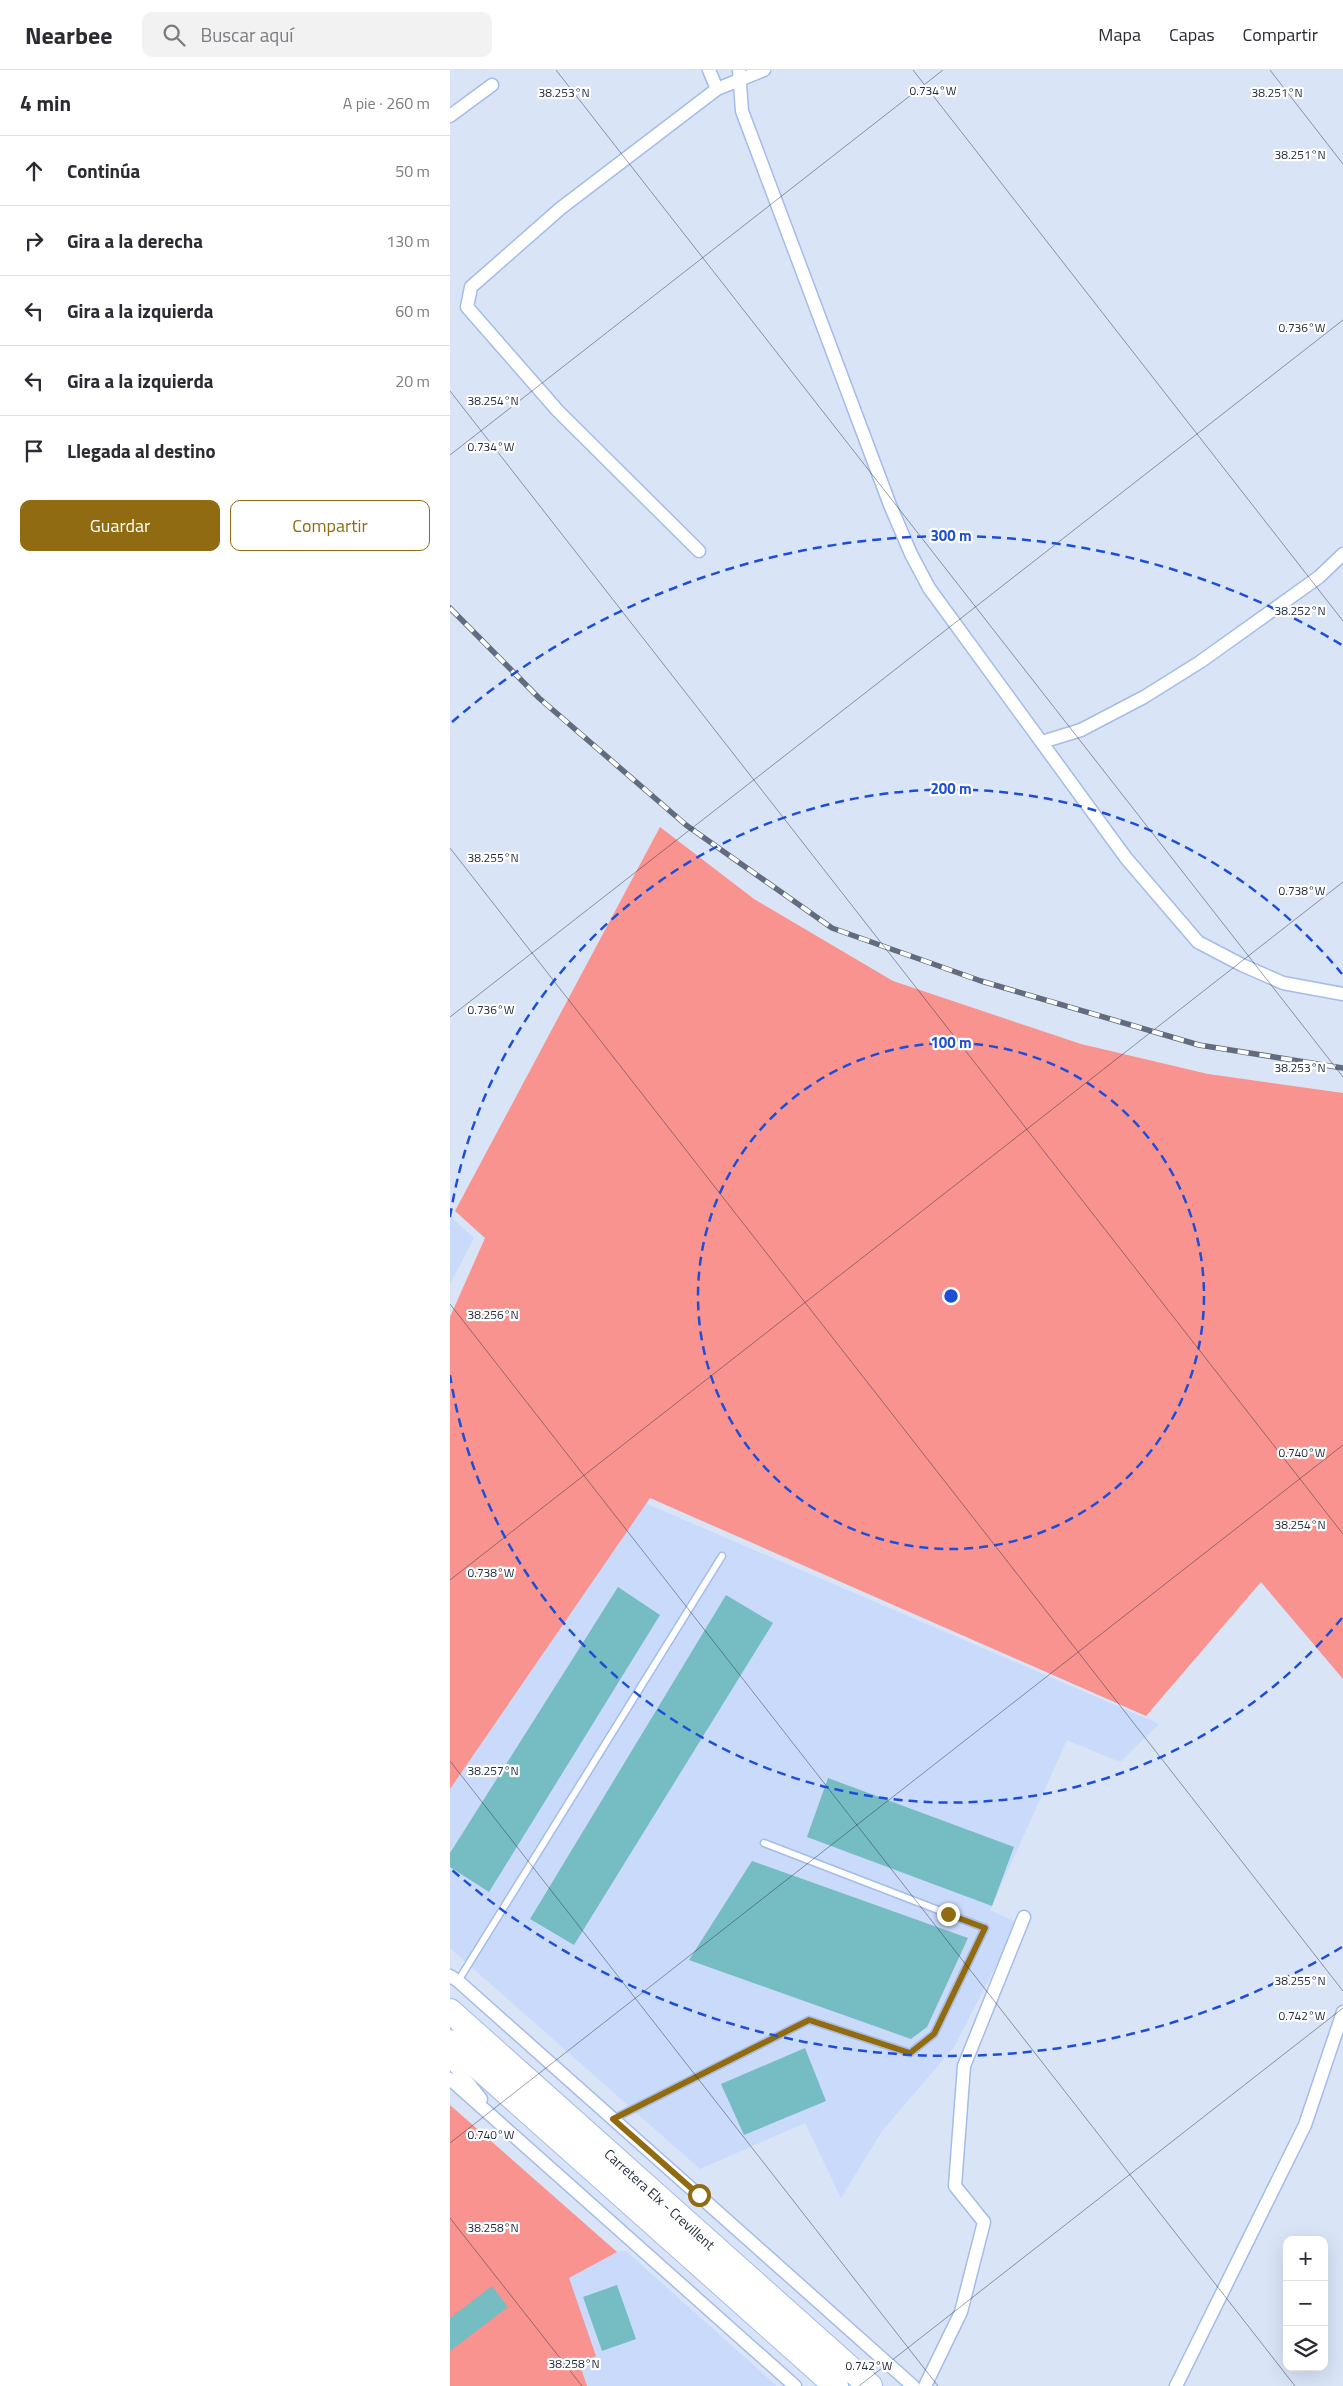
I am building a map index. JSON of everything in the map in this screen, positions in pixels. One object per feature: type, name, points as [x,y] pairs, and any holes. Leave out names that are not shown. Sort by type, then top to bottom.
[{"type":"highway","name":"Carretera Elx - Crevillent","points":[[450,2012],[870,2386]]},
{"type":"highway","name":"Carretera Elx - Crevillent","points":[[450,2042],[836,2386]]},
{"type":"street","points":[[709,70],[717,89]]},
{"type":"street","points":[[699,551],[558,411],[467,307],[471,287],[561,208],[717,89],[740,75],[764,70]]},
{"type":"street","points":[[740,75],[742,111],[890,505],[911,554],[929,588],[1126,858],[1198,942],[1242,965],[1283,983],[1343,994]]},
{"type":"street","points":[[450,116],[492,85]]},
{"type":"street","points":[[1042,742],[1082,730],[1144,697],[1192,667],[1319,577],[1343,554]]},
{"type":"street","points":[[925,2386],[961,2312],[984,2222],[955,2186],[964,2066],[1024,1917]]},
{"type":"street","points":[[453,1977],[913,2386]]},
{"type":"street","points":[[1176,2386],[1305,2125],[1343,2012]]},
{"type":"street","points":[[450,2060],[503,2126]]},
{"type":"street","points":[[450,2079],[795,2386]]},
{"type":"lane","points":[[453,1977],[722,1556]]},
{"type":"lane","points":[[613,2119],[809,2020],[910,2053],[934,2034],[985,1928],[764,1842]]},
{"type":"shaded area","points":[[660,827],[754,899],[893,981],[1081,1044],[1208,1074],[1343,1093],[1343,1679],[1261,1582],[1146,1716],[650,1498],[450,1789],[450,1317],[485,1238],[455,1211]]},
{"type":"shaded area","points":[[450,1216],[474,1238],[450,1284]]},
{"type":"shaded area","points":[[463,1393],[652,1506],[1159,1724],[1120,1762],[1067,1740],[990,1910],[1018,1923],[954,2047],[882,2131],[841,2198],[805,2123],[700,2169],[450,1948],[450,1415]]},
{"type":"shaded area","points":[[450,2105],[617,2252],[569,2278],[596,2356],[580,2365],[587,2386],[450,2386]]},
{"type":"shaded area","points":[[626,2251],[777,2386],[587,2386],[580,2365],[569,2278],[617,2252]]},
{"type":"building","points":[[618,1587],[660,1615],[489,1892],[450,1867],[450,1853]]},
{"type":"building","points":[[726,1595],[773,1623],[574,1945],[530,1919]]},
{"type":"building","points":[[828,1778],[1014,1847],[992,1906],[807,1837]]},
{"type":"building","points":[[752,1861],[968,1938],[927,2027],[911,2039],[689,1960]]},
{"type":"building","points":[[805,2048],[826,2101],[744,2135],[721,2084]]},
{"type":"building","points":[[617,2285],[636,2339],[602,2351],[583,2297]]},
{"type":"building","points":[[492,2286],[508,2307],[450,2351],[450,2318]]},
{"type":"railway","points":[[450,608],[539,698],[686,825],[832,928],[981,981],[1199,1045],[1343,1068]]},
{"type":"route","points":[[699,2195],[613,2119],[809,2020],[910,2053],[934,2034],[985,1928],[948,1914]]}]
